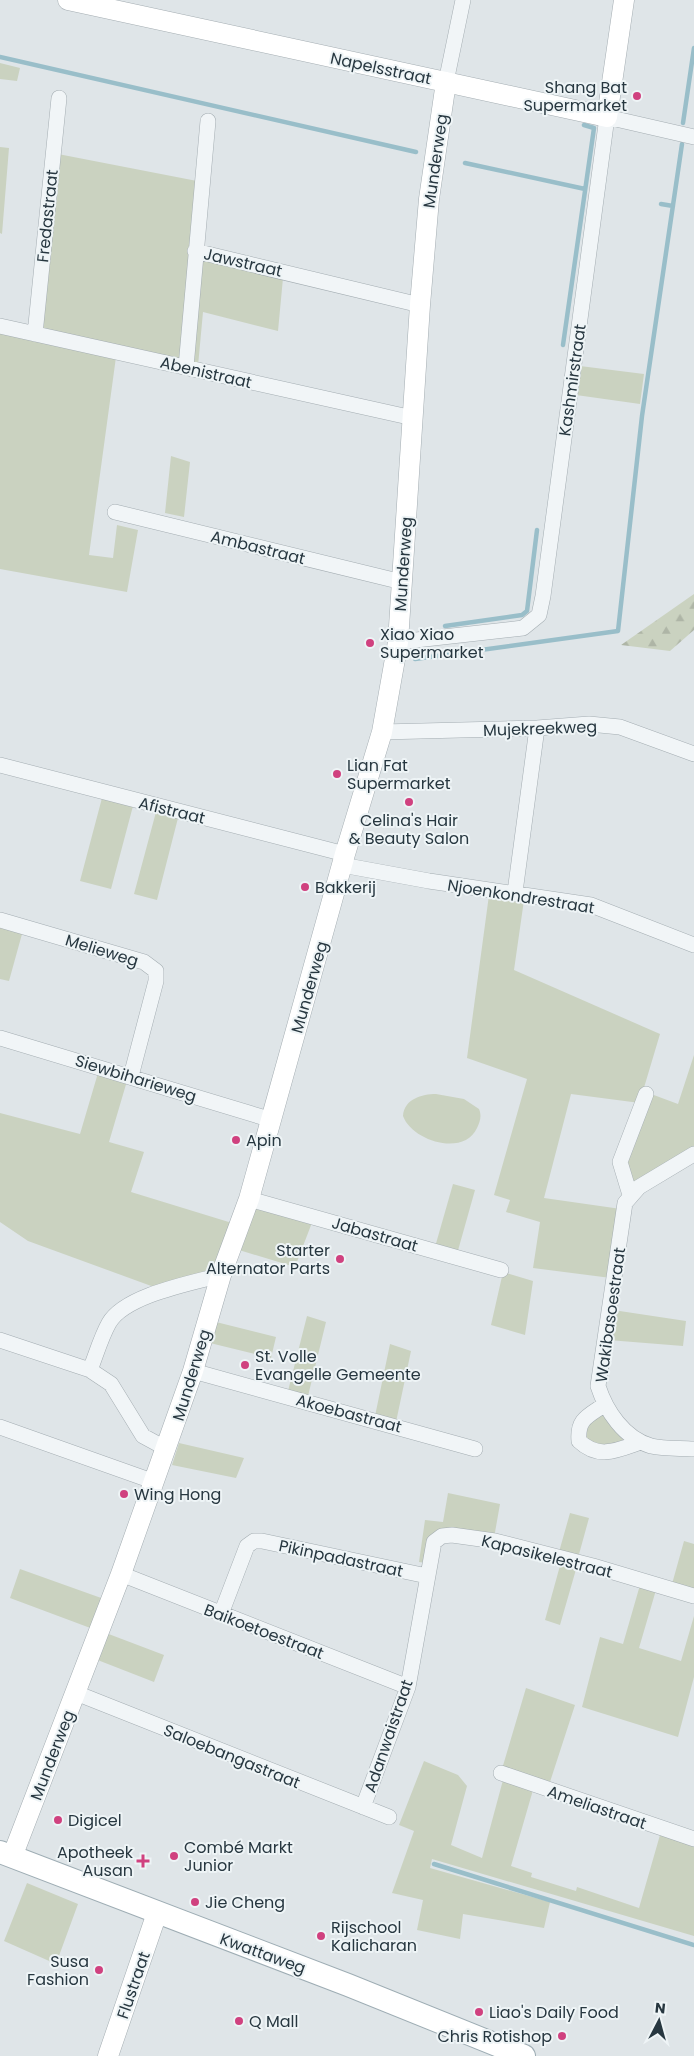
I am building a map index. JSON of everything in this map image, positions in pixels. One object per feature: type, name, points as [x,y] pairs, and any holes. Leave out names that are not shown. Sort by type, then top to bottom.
[{"type":"main road","name":"Kwattaweg","points":[[6,1854],[348,1985],[524,2056]]},
{"type":"street","name":"Napelsstraat","points":[[68,0],[694,137]]},
{"type":"street","points":[[446,82],[462,0]]},
{"type":"street","name":"Kashmirstraat","points":[[398,642],[523,628],[539,615],[624,0]]},
{"type":"street","name":"Munderweg","points":[[6,1854],[76,1693],[167,1450],[193,1371],[221,1275],[249,1198],[343,860],[382,732],[398,642],[420,305],[429,199],[446,82]]},
{"type":"street","name":"Fredastraat","points":[[35,334],[59,98]]},
{"type":"street","name":"Jawstraat","points":[[208,121],[195,251],[420,305]]},
{"type":"street","points":[[186,367],[195,251]]},
{"type":"street","name":"Abenistraat","points":[[0,326],[413,418]]},
{"type":"street","name":"Ambastraat","points":[[115,512],[402,582]]},
{"type":"street","name":"Mujekreekweg","points":[[382,732],[537,728],[589,724],[620,727],[694,754]]},
{"type":"street","points":[[515,892],[537,728]]},
{"type":"street","name":"Afistraat","points":[[0,765],[343,860]]},
{"type":"street","name":"Njoenkondrestraat","points":[[343,860],[429,881],[515,892],[590,905],[694,945]]},
{"type":"street","name":"Melieweg","points":[[0,920],[144,962],[156,970],[156,981],[132,1076]]},
{"type":"street","name":"Siewbiharieweg","points":[[0,1038],[132,1076],[272,1120]]},
{"type":"street","points":[[646,1094],[620,1162],[630,1195],[638,1187],[694,1154]]},
{"type":"street","name":"Wakibasoestraat","points":[[630,1195],[625,1204],[598,1386],[604,1405],[627,1433],[641,1442],[653,1446],[694,1449]]},
{"type":"street","name":"Jabastraat","points":[[249,1198],[501,1270]]},
{"type":"street","points":[[90,1370],[110,1322],[127,1306],[167,1289],[221,1275]]},
{"type":"street","points":[[0,1340],[90,1370],[111,1384],[143,1436],[167,1450]]},
{"type":"street","name":"Akoebastraat","points":[[193,1371],[475,1448]]},
{"type":"street","points":[[604,1405],[581,1422],[578,1432],[579,1441],[596,1452],[608,1453],[641,1442]]},
{"type":"street","points":[[0,1427],[155,1482]]},
{"type":"street","name":"Kapasikelestraat","points":[[427,1576],[434,1542],[442,1536],[452,1535],[495,1541],[694,1596]]},
{"type":"street","name":"Pikinpadastraat","points":[[220,1614],[247,1546],[254,1541],[262,1541],[427,1576]]},
{"type":"street","name":"Baikoetoestraat","points":[[121,1574],[408,1687]]},
{"type":"street","name":"Adanwaistraat","points":[[363,1808],[408,1687],[427,1576]]},
{"type":"street","name":"Saloebangastraat","points":[[76,1693],[389,1818]]},
{"type":"street","name":"Ameliastraat","points":[[501,1773],[694,1839]]},
{"type":"street","name":"Flustraat","points":[[108,2056],[157,1913]]},
{"type":"green space","points":[[0,63],[20,68],[17,81],[0,79]]},
{"type":"green space","points":[[0,147],[9,148],[2,234],[0,233]]},
{"type":"green space","points":[[58,154],[197,181],[191,258],[283,278],[278,331],[203,312],[198,366],[42,328]]},
{"type":"green space","points":[[0,333],[116,357],[89,555],[113,558],[117,525],[138,530],[127,592],[0,569]]},
{"type":"green space","points":[[580,366],[644,374],[640,404],[576,395]]},
{"type":"green space","points":[[171,456],[190,462],[184,517],[165,513]]},
{"type":"green space","points":[[694,594],[694,630],[670,651],[621,645]]},
{"type":"green space","points":[[102,798],[133,806],[111,889],[80,881]]},
{"type":"green space","points":[[156,812],[178,818],[157,900],[134,894]]},
{"type":"green space","points":[[489,895],[524,900],[514,970],[660,1034],[643,1091],[678,1104],[694,1055],[694,1147],[633,1183],[623,1159],[640,1103],[571,1094],[544,1198],[621,1209],[611,1278],[533,1268],[540,1222],[506,1212],[510,1200],[494,1195],[527,1079],[467,1058]]},
{"type":"green space","points":[[0,927],[22,934],[9,981],[0,979]]},
{"type":"green space","points":[[98,1073],[127,1081],[109,1142],[144,1152],[131,1192],[232,1223],[217,1271],[165,1291],[28,1241],[0,1222],[0,1113],[80,1134]]},
{"type":"green space","points":[[436,1094],[464,1099],[479,1109],[480,1121],[470,1137],[461,1142],[450,1144],[438,1142],[427,1138],[408,1125],[403,1116],[407,1105],[420,1096]]},
{"type":"green space","points":[[453,1184],[475,1190],[457,1254],[435,1247]]},
{"type":"green space","points":[[255,1206],[313,1220],[295,1267],[239,1250]]},
{"type":"green space","points":[[503,1272],[533,1281],[525,1335],[491,1325]]},
{"type":"green space","points":[[613,1310],[686,1321],[683,1346],[608,1340]]},
{"type":"green space","points":[[307,1316],[326,1322],[308,1396],[288,1391]]},
{"type":"green space","points":[[216,1322],[276,1337],[271,1358],[210,1343]]},
{"type":"green space","points":[[390,1344],[411,1351],[396,1422],[375,1416]]},
{"type":"green space","points":[[605,1411],[632,1443],[608,1449],[585,1441],[584,1424]]},
{"type":"green space","points":[[179,1443],[244,1458],[236,1478],[172,1465]]},
{"type":"green space","points":[[448,1493],[500,1504],[494,1538],[451,1531],[426,1563],[419,1562],[425,1520],[443,1522]]},
{"type":"green space","points":[[570,1513],[589,1518],[578,1558],[559,1552]]},
{"type":"green space","points":[[684,1541],[694,1544],[694,1590],[672,1584]]},
{"type":"green space","points":[[561,1562],[577,1566],[560,1625],[545,1620]]},
{"type":"green space","points":[[20,1569],[104,1599],[93,1629],[10,1598]]},
{"type":"green space","points":[[640,1585],[656,1590],[639,1648],[681,1661],[694,1616],[694,1677],[678,1737],[582,1707],[600,1637],[623,1644]]},
{"type":"green space","points":[[106,1633],[164,1655],[154,1682],[95,1659]]},
{"type":"green space","points":[[526,1688],[575,1705],[549,1785],[502,1769]]},
{"type":"green space","points":[[424,1761],[458,1775],[467,1786],[451,1845],[482,1858],[503,1780],[533,1790],[511,1866],[532,1873],[531,1877],[576,1891],[577,1887],[639,1908],[660,1835],[694,1846],[694,1936],[432,1859],[430,1868],[550,1902],[544,1928],[463,1914],[460,1939],[417,1930],[423,1900],[392,1893],[414,1831],[399,1825]]},
{"type":"green space","points":[[27,1883],[78,1904],[56,1964],[4,1941]]},
{"type":"waterway","points":[[683,123],[694,48]]},
{"type":"waterway","points":[[0,57],[416,152]]},
{"type":"waterway","points":[[563,345],[594,128],[584,125]]},
{"type":"waterway","points":[[415,659],[618,631],[642,416],[682,144]]},
{"type":"waterway","points":[[465,163],[585,189]]},
{"type":"waterway","points":[[661,204],[673,206]]},
{"type":"waterway","points":[[445,626],[522,615],[527,611],[537,530]]},
{"type":"waterway","points":[[434,1864],[694,1945]]},
{"type":"place","name":"Shang Bat Supermarket","points":[[637,96]]},
{"type":"place","name":"Xiao Xiao Supermarket","points":[[370,643]]},
{"type":"place","name":"Lian Fat Supermarket","points":[[337,774]]},
{"type":"place","name":"Celina's Hair & Beauty Salon","points":[[409,802]]},
{"type":"place","name":"Bakkerij","points":[[305,887]]},
{"type":"place","name":"Apin","points":[[236,1140]]},
{"type":"place","name":"Starter Alternator Parts","points":[[340,1259]]},
{"type":"place","name":"St. Volle Evangelle Gemeente","points":[[245,1365]]},
{"type":"place","name":"Wing Hong","points":[[124,1494]]},
{"type":"place","name":"Digicel","points":[[58,1820]]},
{"type":"place","name":"Combé Markt Junior","points":[[174,1856]]},
{"type":"place","name":"Apotheek Ausan","points":[[143,1861]]},
{"type":"place","name":"Jie Cheng","points":[[195,1902]]},
{"type":"place","name":"Rijschool Kalicharan","points":[[321,1936]]},
{"type":"place","name":"Susa Fashion","points":[[99,1970]]},
{"type":"place","name":"Liao's Daily Food","points":[[479,2012]]},
{"type":"place","name":"Q Mall","points":[[239,2021]]},
{"type":"place","name":"Chris Rotishop","points":[[562,2036]]}]
